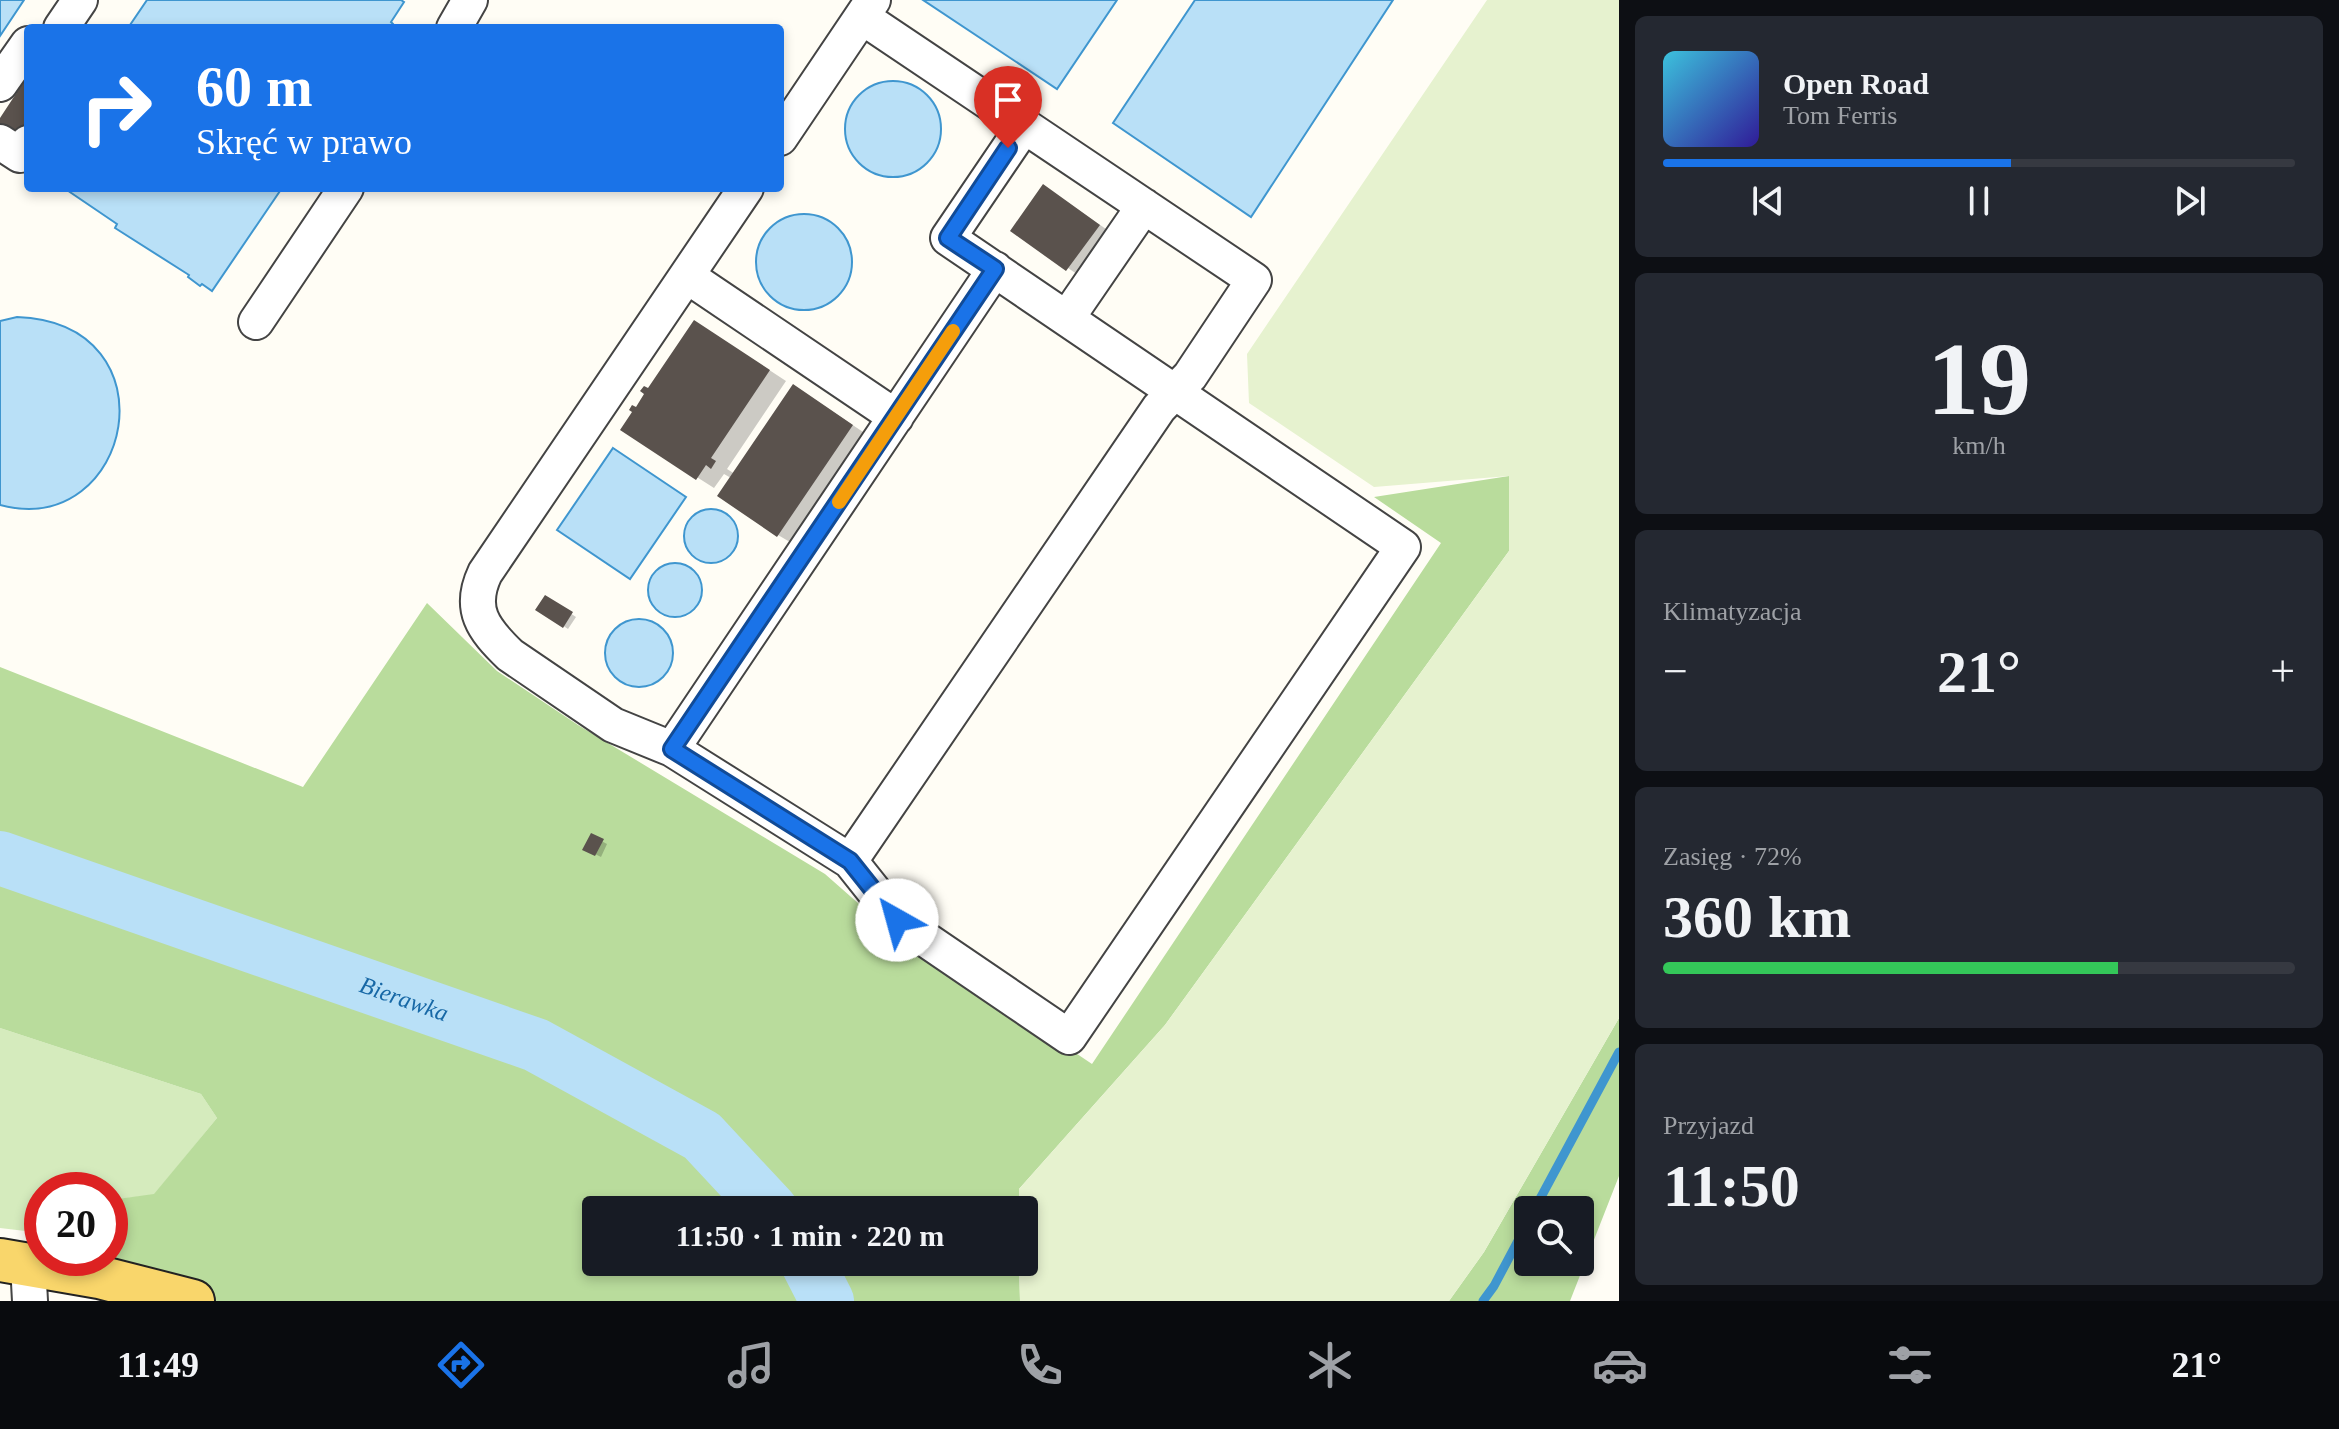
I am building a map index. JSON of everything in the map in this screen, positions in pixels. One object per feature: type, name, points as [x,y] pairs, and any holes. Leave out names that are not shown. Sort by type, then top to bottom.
[{"type":"main road","points":[[19,1275],[99,1277],[193,1301]]},
{"type":"lane","points":[[64,24],[80,0]]},
{"type":"lane","points":[[456,24],[470,0]]},
{"type":"lane","points":[[784,132],[867,9],[1024,126],[1254,280],[1190,376],[1159,408],[850,861]]},
{"type":"lane","points":[[0,84],[24,50]]},
{"type":"lane","points":[[743,192],[485,573],[476,601],[479,616],[510,655],[613,725],[672,749],[850,861],[897,920],[1069,1037],[1403,547],[948,238],[1024,126]]},
{"type":"lane","points":[[0,142],[20,155],[24,149]]},
{"type":"lane","points":[[256,322],[343,192]]},
{"type":"lane","points":[[1067,318],[1144,206]]},
{"type":"lane","points":[[672,749],[995,269]]},
{"type":"lane","points":[[687,276],[896,417]]},
{"type":"green space","points":[[1487,0],[1619,0],[1619,1018],[1484,1252],[1449,1301],[1020,1301],[1019,1276],[1038,1276],[1038,1196],[1019,1196],[1019,1189],[1165,1025],[1509,551],[1509,476],[1374,487],[1249,403],[1247,354]]},
{"type":"green space","points":[[1509,476],[1509,551],[1165,1025],[1019,1189],[1019,1196],[582,1196],[582,1276],[1019,1276],[1020,1301],[208,1301],[120,1276],[128,1276],[128,1198],[154,1194],[217,1118],[201,1094],[0,1028],[0,667],[303,787],[427,603],[497,671],[578,725],[825,874],[875,918],[1092,1064],[1441,543],[1374,497]]},
{"type":"green space","points":[[1619,1018],[1619,1176],[1594,1240],[1594,1196],[1516,1196]]},
{"type":"green space","points":[[0,1028],[201,1094],[217,1118],[154,1195],[128,1198],[128,1172],[24,1172],[24,1231],[0,1228]]},
{"type":"green space","points":[[1514,1200],[1514,1276],[1580,1276],[1570,1301],[1449,1301],[1484,1252]]},
{"type":"water","points":[[0,0],[24,0],[0,36]]},
{"type":"water","points":[[147,0],[404,2],[391,22],[393,24],[131,24]]},
{"type":"water","points":[[923,0],[1117,0],[1057,89]]},
{"type":"water","points":[[1195,0],[1393,0],[1251,217],[1113,123]]},
{"type":"water","points":[[893,81],[911,84],[927,95],[938,111],[941,129],[938,147],[927,163],[911,174],[893,177],[875,174],[859,163],[848,147],[845,129],[848,111],[859,95],[875,84]]},
{"type":"water","points":[[70,192],[279,192],[212,291],[115,228],[117,224]]},
{"type":"water","points":[[804,214],[822,218],[838,228],[848,244],[852,262],[848,280],[838,296],[822,306],[804,310],[786,306],[770,296],[760,280],[756,262],[760,244],[770,228],[786,218]]},
{"type":"water","points":[[17,317],[68,328],[101,354],[117,388],[118,426],[106,462],[81,491],[45,507],[0,505],[0,321]]},
{"type":"water","points":[[613,448],[686,497],[630,579],[557,530]]},
{"type":"water","points":[[711,509],[730,517],[738,536],[730,555],[711,563],[692,555],[684,536],[692,517]]},
{"type":"water","points":[[675,563],[694,571],[702,590],[694,609],[675,617],[656,609],[648,590],[656,571]]},
{"type":"water","points":[[639,619],[663,629],[673,653],[663,677],[639,687],[615,677],[605,653],[615,629]]},
{"type":"building","points":[[24,82],[24,126],[16,139],[0,128],[0,118]]},
{"type":"building","points":[[1043,184],[1100,225],[1066,271],[1010,231]]},
{"type":"building","points":[[694,320],[770,370],[711,458],[716,461],[711,469],[706,465],[696,480],[620,430],[632,412],[629,410],[632,405],[636,407],[644,394],[640,391],[644,386],[648,388]]},
{"type":"building","points":[[793,384],[853,425],[777,537],[717,496]]},
{"type":"building","points":[[545,595],[573,612],[563,628],[535,610]]},
{"type":"building","points":[[591,833],[604,839],[595,856],[582,850]]},
{"type":"waterway","name":"Bierawka","points":[[0,858],[536,1045],[702,1136],[758,1196]]},
{"type":"waterway","points":[[1542,1196],[1619,1052]]},
{"type":"waterway","points":[[1483,1301],[1514,1248]]},
{"type":"waterway","name":"Bierawka","points":[[814,1276],[827,1301]]},
{"type":"slow traffic","points":[[839,502],[953,331]]},
{"type":"route","points":[[897,920],[850,861],[672,749],[995,269],[948,238],[1008,148]]}]
